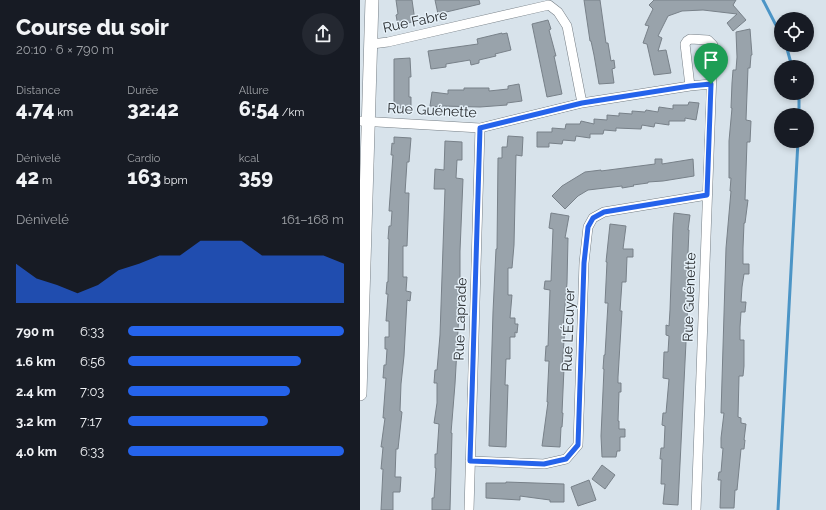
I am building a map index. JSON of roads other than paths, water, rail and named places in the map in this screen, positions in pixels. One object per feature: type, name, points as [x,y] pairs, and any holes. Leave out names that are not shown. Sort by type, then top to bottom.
[{"type":"street","points":[[360,394],[364,121],[372,44],[372,0]]},
{"type":"street","name":"Rue Fabre","points":[[372,44],[388,42],[549,5],[558,12],[567,26],[582,103]]},
{"type":"street","name":"Rue Guénette","points":[[690,86],[685,44],[690,40],[708,40],[714,45],[711,84],[696,510]]},
{"type":"street","name":"Rue Guénette","points":[[364,121],[480,128],[582,103],[711,84]]},
{"type":"street","name":"Rue Laprade","points":[[469,510],[480,128]]},
{"type":"street","name":"Rue L'Écuyer","points":[[470,461],[544,464],[566,459],[578,445],[584,263],[588,227],[593,218],[604,212],[707,195]]},
{"type":"waterway","points":[[763,0],[774,21]]},
{"type":"waterway","points":[[788,52],[790,60]]},
{"type":"waterway","points":[[799,100],[799,108]]},
{"type":"waterway","points":[[778,510],[798,148]]}]
